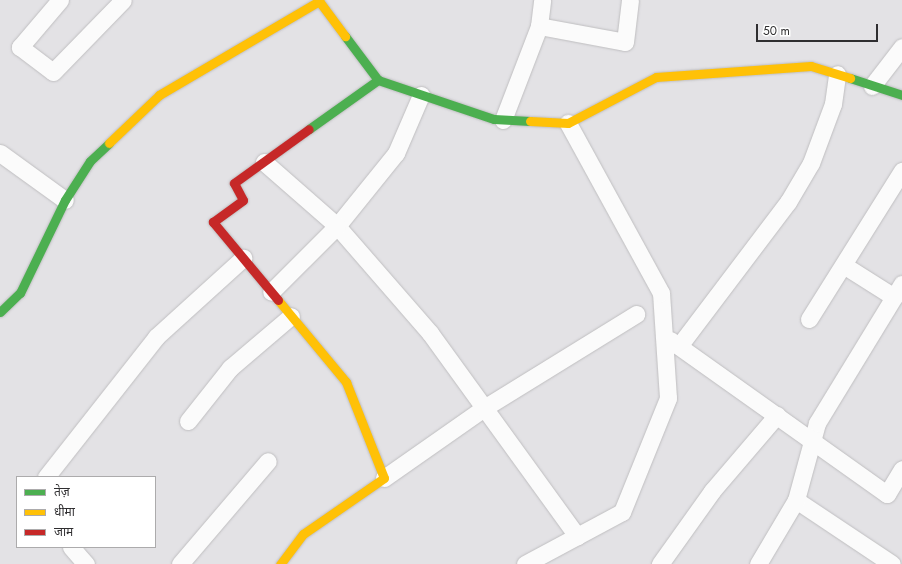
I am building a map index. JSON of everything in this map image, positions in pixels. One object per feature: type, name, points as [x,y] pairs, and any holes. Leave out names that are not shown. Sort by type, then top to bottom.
[{"type":"street","points":[[60,0],[20,47],[53,72],[123,0]]},
{"type":"street","points":[[0,312],[20,292],[65,200],[90,161],[159,95],[319,0],[378,80],[503,120],[568,123],[656,77],[811,66],[902,95]]},
{"type":"street","points":[[503,120],[539,26],[542,0]]},
{"type":"street","points":[[539,26],[625,42],[630,0]]},
{"type":"street","points":[[872,86],[902,47]]},
{"type":"street","points":[[679,346],[788,202],[811,163],[833,104],[837,74]]},
{"type":"street","points":[[378,80],[234,184],[243,200],[213,222],[346,382],[384,478]]},
{"type":"street","points":[[271,292],[337,226],[396,152],[421,94]]},
{"type":"street","points":[[525,564],[622,512],[668,398],[661,293],[568,123]]},
{"type":"street","points":[[0,153],[65,200]]},
{"type":"street","points":[[264,162],[337,226],[430,332],[577,536]]},
{"type":"street","points":[[809,319],[845,266],[902,172]]},
{"type":"street","points":[[47,476],[156,337],[243,258]]},
{"type":"street","points":[[758,564],[796,500],[812,440],[834,391],[898,290],[845,266]]},
{"type":"street","points":[[280,564],[303,534],[484,408],[636,314]]},
{"type":"street","points":[[188,421],[230,368],[291,316]]},
{"type":"street","points":[[664,336],[888,494],[902,469]]},
{"type":"street","points":[[660,564],[712,491],[777,415]]},
{"type":"street","points":[[180,564],[268,461]]},
{"type":"street","points":[[796,500],[892,564]]},
{"type":"street","points":[[72,548],[86,564]]},
{"type":"traffic: fast","points":[[345,36],[378,80],[494,119],[530,121]]},
{"type":"traffic: fast","points":[[850,78],[902,95]]},
{"type":"traffic: fast","points":[[309,129],[378,80]]},
{"type":"traffic: fast","points":[[0,312],[20,293],[65,200],[90,161],[109,143]]},
{"type":"traffic: slow","points":[[109,143],[159,95],[319,1],[345,36]]},
{"type":"traffic: slow","points":[[530,121],[568,123],[656,77],[811,66],[850,78]]},
{"type":"traffic: slow","points":[[278,300],[346,382],[384,478],[303,534],[280,564]]},
{"type":"traffic: jam","points":[[278,300],[213,222],[243,200],[234,183],[309,129]]}]
